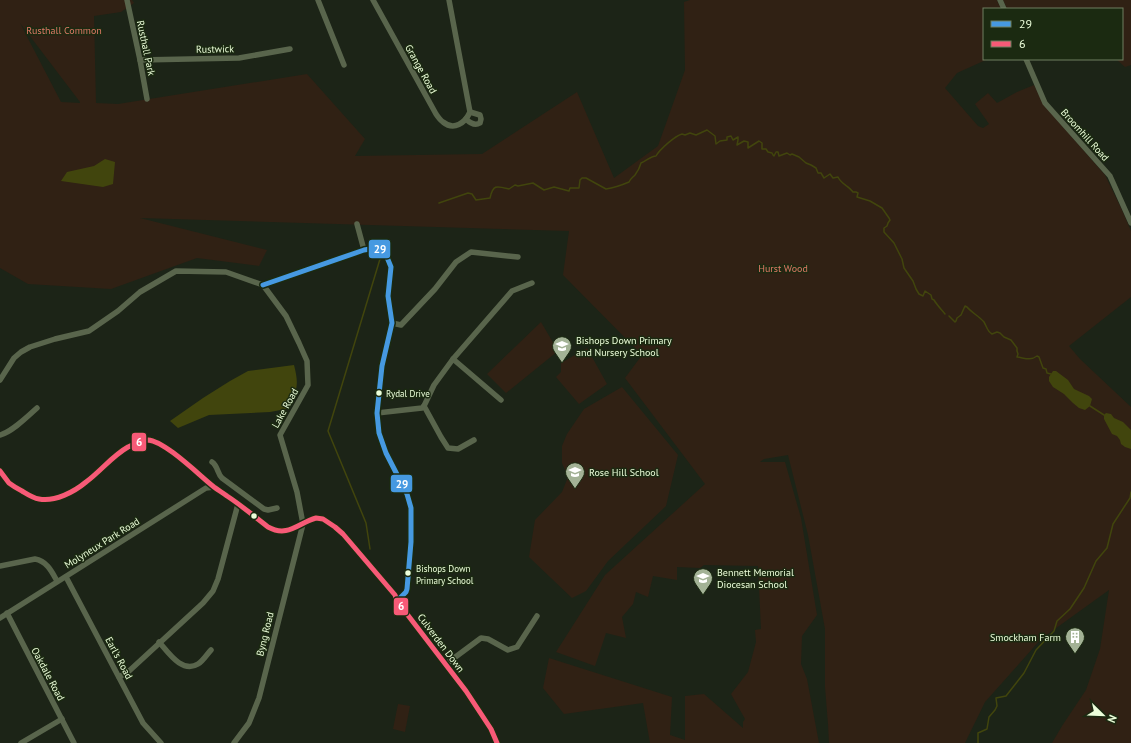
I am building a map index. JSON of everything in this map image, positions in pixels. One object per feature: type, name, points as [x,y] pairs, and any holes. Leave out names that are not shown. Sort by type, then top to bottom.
[{"type":"street","name":"Rusthall Park","points":[[127,0],[147,99]]},
{"type":"street","points":[[318,0],[344,65]]},
{"type":"street","name":"Grange Road","points":[[373,0],[436,114],[443,123],[450,126],[461,124],[466,119],[477,125],[480,123],[481,119],[480,115],[470,112],[449,0]]},
{"type":"street","name":"Rustwick","points":[[140,60],[239,58],[290,49]]},
{"type":"street","name":"Broomhill Road","points":[[1026,60],[1044,103],[1110,176],[1131,223]]},
{"type":"street","points":[[466,119],[470,112]]},
{"type":"street","points":[[357,224],[364,250]]},
{"type":"street","points":[[0,380],[14,358],[21,352],[30,347],[55,339],[89,331],[118,311],[140,292],[176,271],[226,272],[264,286],[364,250],[376,248],[384,250],[391,267],[388,296],[392,323],[382,366],[377,414],[379,433],[386,453],[407,494],[411,508],[411,542],[407,589],[397,601]]},
{"type":"street","points":[[392,323],[401,324],[435,289],[456,262],[471,252],[518,257]]},
{"type":"street","points":[[377,414],[422,408],[434,385],[453,359],[512,291],[532,283]]},
{"type":"street","name":"Lake Road","points":[[264,286],[286,316],[307,361],[308,385],[280,435],[297,492],[302,524]]},
{"type":"street","points":[[453,359],[501,400]]},
{"type":"street","points":[[424,406],[448,448],[458,449],[474,440]]},
{"type":"street","points":[[0,435],[17,426],[37,408]]},
{"type":"street","points":[[0,471],[15,487],[39,499],[48,499],[71,492],[85,483],[111,459],[143,440],[149,440],[164,447],[183,460],[214,487],[238,504],[218,579],[213,591],[203,603],[128,672],[119,677]]},
{"type":"street","points":[[212,462],[217,467],[219,475],[264,509],[268,510],[277,508]]},
{"type":"street","points":[[227,496],[233,486]]},
{"type":"street","name":"Molyneux Park Road","points":[[0,618],[206,488],[214,487]]},
{"type":"street","name":"Culverden Down","points":[[238,504],[268,527],[278,531],[287,531],[312,519],[320,518],[326,520],[343,534],[395,595],[397,601],[466,691],[491,729],[497,743]]},
{"type":"street","name":"Byng Road","points":[[234,743],[249,723],[259,698],[302,524]]},
{"type":"street","points":[[0,566],[35,559],[39,560],[50,568],[57,582]]},
{"type":"street","name":"Earl's Road","points":[[66,577],[143,723],[161,743]]},
{"type":"street","name":"Oakdale Road","points":[[7,613],[74,743]]},
{"type":"street","points":[[446,664],[481,638],[488,639],[508,650],[516,647],[537,616]]},
{"type":"street","points":[[159,642],[176,662],[187,667],[197,664],[211,650]]},
{"type":"street","points":[[21,743],[62,719]]},
{"type":"green space","points":[[0,0],[132,0],[134,3],[121,12],[94,16],[96,103],[118,104],[307,74],[365,139],[355,156],[482,154],[577,92],[614,178],[658,146],[685,70],[684,2],[690,0],[997,0],[1001,8],[983,8],[983,60],[986,60],[957,73],[945,88],[978,126],[983,128],[989,124],[975,104],[988,93],[997,103],[1034,85],[1044,105],[1105,175],[1131,231],[1131,297],[1069,346],[1080,359],[1131,407],[1131,743],[1052,743],[1086,690],[1100,649],[1109,590],[1041,639],[985,702],[965,743],[829,743],[825,687],[825,629],[808,535],[788,455],[764,459],[760,462],[785,462],[801,518],[817,615],[802,636],[801,664],[807,679],[819,743],[650,743],[643,703],[564,714],[543,688],[549,658],[672,697],[670,735],[685,740],[685,696],[704,694],[743,728],[743,722],[745,719],[731,694],[748,672],[756,642],[755,630],[761,629],[758,566],[704,565],[700,568],[677,567],[677,580],[653,576],[648,597],[636,592],[633,604],[622,617],[626,638],[606,633],[595,666],[556,652],[605,575],[705,484],[625,378],[642,355],[563,275],[569,231],[140,218],[267,250],[259,266],[197,258],[111,289],[28,284],[0,268]],"holes":[[[20,23],[80,102],[61,102]]]},
{"type":"green space","points":[[1003,0],[1131,0],[1131,65],[1125,67],[1117,60],[1123,60],[1123,8],[1007,8]]},
{"type":"green space","points":[[541,322],[558,351],[506,393],[487,374]]},
{"type":"green space","points":[[587,348],[607,384],[579,404],[556,377],[561,372],[561,363]]},
{"type":"green space","name":"Rose Hill School","points":[[622,387],[678,455],[666,506],[608,561],[586,591],[572,598],[529,557],[535,520],[562,492],[568,477],[562,463],[562,446],[567,434],[584,409]]},
{"type":"green space","points":[[398,704],[410,706],[405,732],[393,729]]},
{"type":"shaded area","points":[[105,159],[115,162],[113,184],[103,187],[61,181],[67,172],[94,166]]},
{"type":"shaded area","points":[[294,365],[297,383],[293,397],[286,409],[270,412],[209,415],[178,428],[170,421],[203,398],[248,371]]},
{"type":"shaded area","points":[[1053,371],[1056,371],[1068,380],[1074,389],[1089,396],[1092,399],[1090,406],[1085,410],[1079,408],[1064,394],[1053,387],[1049,381],[1049,377]]},
{"type":"shaded area","points":[[1106,413],[1111,414],[1114,418],[1123,422],[1131,430],[1131,449],[1121,444],[1117,436],[1112,434],[1104,419],[1104,415]]},
{"type":"waterway","points":[[439,203],[468,193],[472,194],[476,200],[490,198],[494,188],[496,187],[509,189],[515,185],[518,186],[533,183],[544,190],[554,187],[569,191],[570,188],[579,188],[580,180],[582,178],[586,178],[606,189],[615,187],[629,182],[637,172],[641,163],[656,156],[668,143],[682,134],[685,135],[690,133],[696,135],[707,130],[715,136],[716,144],[720,141],[727,140],[727,137],[731,136],[733,140],[738,137],[737,145],[744,141],[748,142],[748,148],[759,141],[762,143],[762,149],[766,149],[774,156],[776,152],[778,152],[779,156],[787,153],[790,155],[792,154],[816,168],[818,173],[821,173],[824,178],[830,174],[833,178],[838,177],[853,192],[858,193],[857,197],[870,201],[882,208],[890,220],[884,228],[884,232],[894,243],[902,259],[904,268],[913,281],[916,289],[919,294],[923,296],[925,291],[931,295],[932,299],[945,314]]},
{"type":"waterway","points":[[370,549],[366,523],[328,431],[380,259]]},
{"type":"waterway","points":[[949,316],[955,322],[961,315],[965,306],[967,307],[984,322],[990,333],[992,334],[997,332],[1011,340],[1017,348],[1017,357],[1030,359],[1037,356],[1039,357],[1043,368],[1046,369],[1047,373],[1051,374]]},
{"type":"waterway","points":[[1090,406],[1104,415]]},
{"type":"waterway","points":[[978,743],[978,733],[987,729],[989,717],[997,706],[996,698],[1006,696],[1024,673],[1036,650],[1054,631],[1057,621],[1070,609],[1084,588],[1096,561],[1107,548],[1113,524],[1130,498],[1131,492]]},
{"type":"transit line","name":"29","points":[[263,285],[364,250],[376,248],[384,250],[391,267],[388,296],[392,323],[382,366],[377,413],[379,433],[386,453],[407,494],[411,508],[411,542],[407,589],[397,601]]},
{"type":"transit line","name":"6","points":[[0,471],[9,483],[30,496],[45,500],[58,498],[81,486],[128,447],[140,441],[148,440],[164,446],[173,452],[214,487],[268,527],[281,531],[293,528],[316,518],[323,519],[343,534],[395,595],[397,601],[466,691],[491,729],[497,743]]},
{"type":"place","name":"Bishops Down Primary and Nursery School","points":[[562,363]]},
{"type":"place","name":"Rydal Drive","points":[[379,393]]},
{"type":"place","name":"Rose Hill School","points":[[575,489]]},
{"type":"place","name":"Bishops Down Primary School","points":[[408,573]]},
{"type":"place","name":"Bennett Memorial Diocesan School","points":[[703,595]]},
{"type":"place","name":"Smockham Farm","points":[[1075,654]]},
{"type":"park label","name":"Rusthall Common","points":[[64,30]]},
{"type":"park label","name":"Hurst Wood","points":[[783,268]]}]
